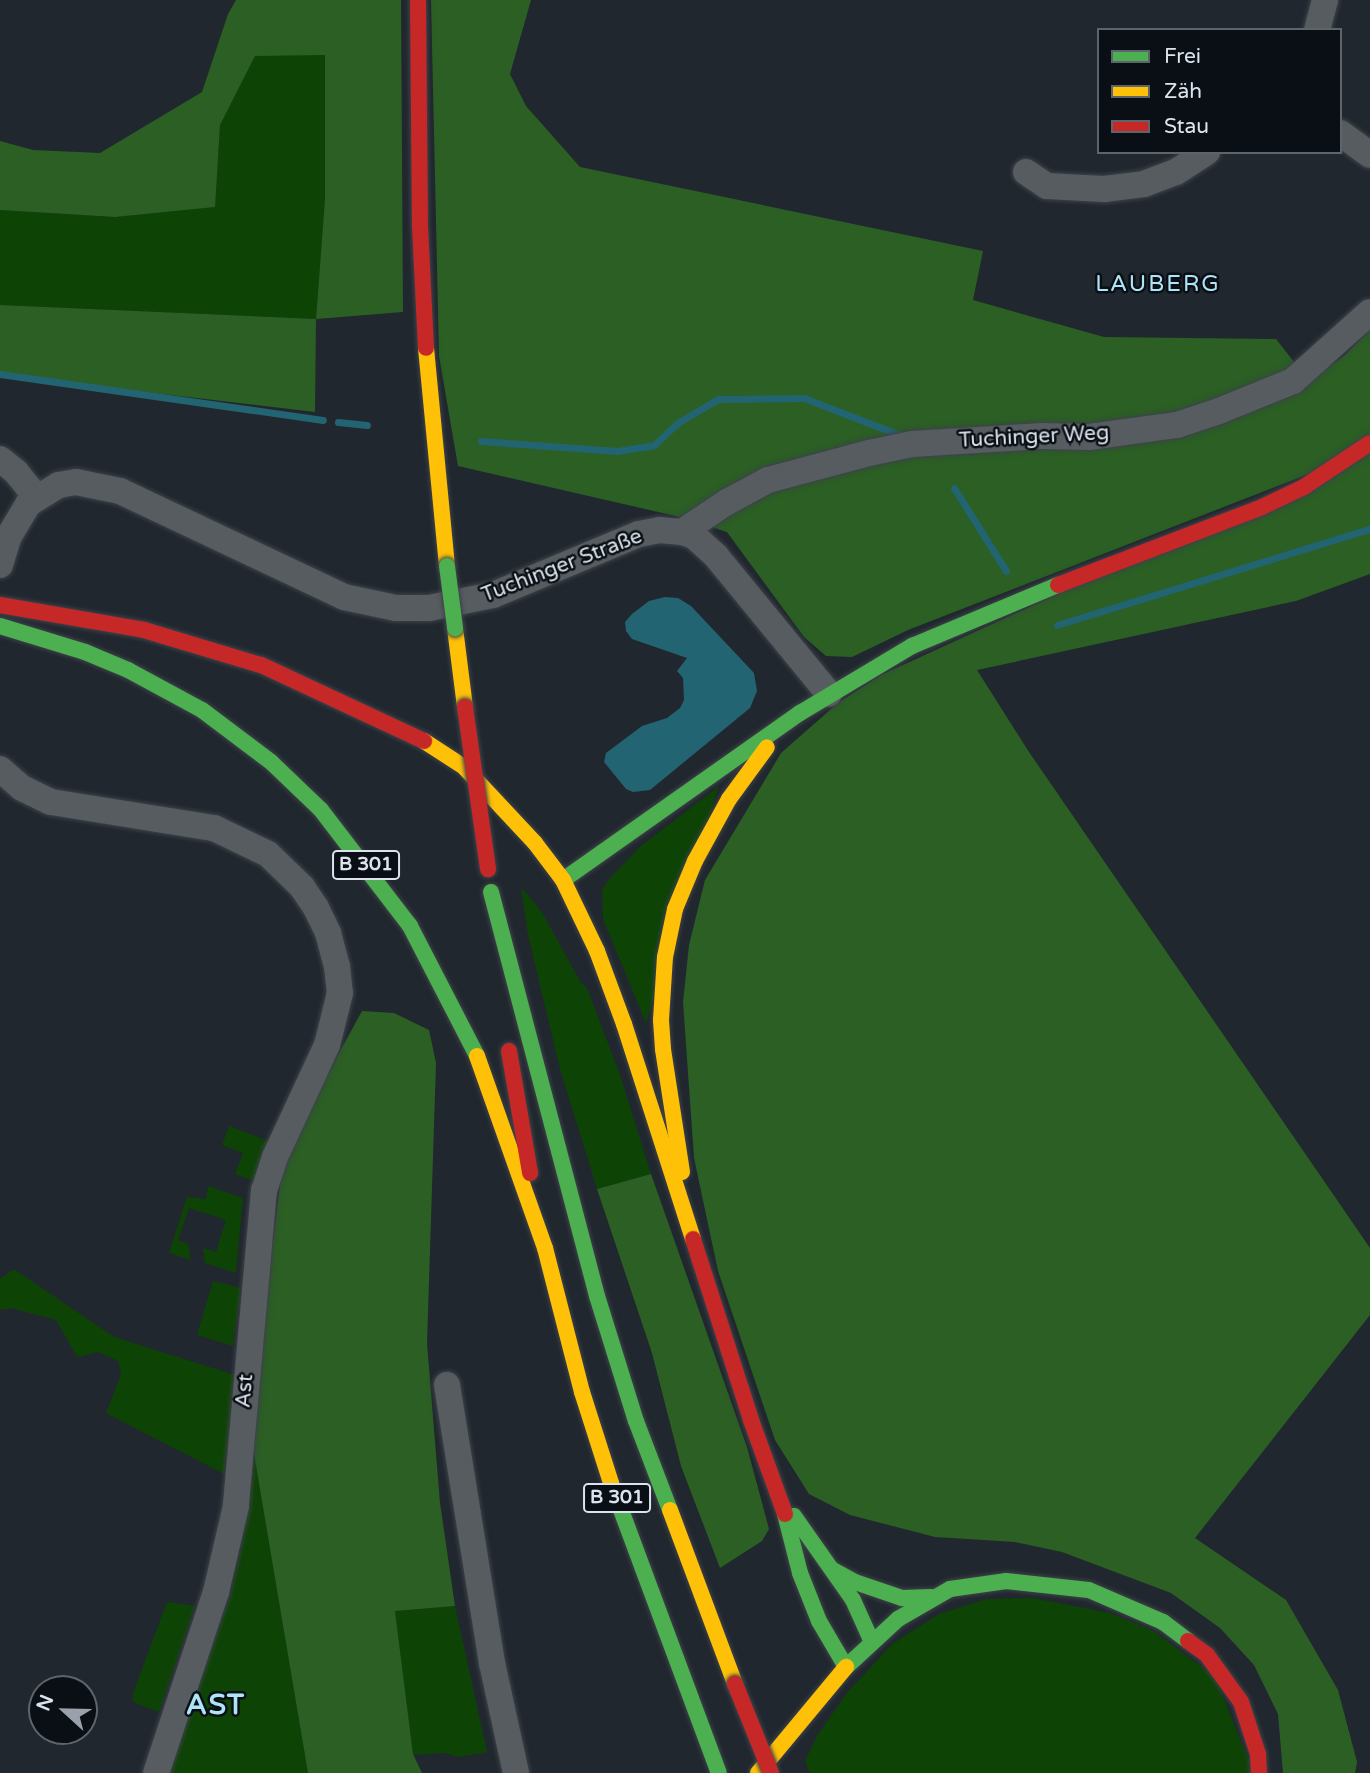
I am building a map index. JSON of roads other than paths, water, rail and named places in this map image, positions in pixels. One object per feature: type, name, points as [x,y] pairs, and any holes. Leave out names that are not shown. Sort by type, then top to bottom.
[{"type":"main road","points":[[418,0],[420,226],[426,352],[447,566],[491,891],[503,1004]]},
{"type":"main road","points":[[563,880],[800,713],[944,630],[1262,507],[1304,487],[1370,443]]},
{"type":"main road","points":[[0,605],[144,630],[215,650],[311,686],[405,731],[464,767],[510,814],[563,880],[597,951],[624,1024],[751,1420],[780,1493],[810,1598],[846,1667]]},
{"type":"main road","name":"B 301","points":[[0,626],[85,652],[128,670],[202,710],[271,762],[321,810],[411,926],[448,994],[472,1046],[545,1248]]},
{"type":"main road","points":[[682,1206],[679,1142],[667,1079],[661,1020],[665,957],[675,909],[695,861],[729,799],[765,750],[800,713]]},
{"type":"main road","name":"B 301","points":[[491,891],[566,1186],[604,1321],[636,1421],[771,1773]]},
{"type":"main road","name":"B 301","points":[[507,1030],[545,1248],[582,1392],[610,1478],[719,1773]]},
{"type":"main road","points":[[780,1493],[833,1570],[864,1622],[872,1642]]},
{"type":"main road","points":[[833,1570],[855,1582],[902,1598],[931,1597],[976,1584],[1006,1581],[1056,1584],[1112,1598],[1163,1622],[1207,1655],[1224,1675],[1241,1702],[1250,1726],[1259,1773]]},
{"type":"main road","points":[[758,1773],[846,1667],[905,1614],[931,1597]]},
{"type":"street","points":[[1318,28],[1325,0]]},
{"type":"street","points":[[1342,134],[1370,155]]},
{"type":"street","points":[[1026,172],[1047,186],[1104,189],[1143,184],[1176,172],[1203,154]]},
{"type":"street","name":"Tuchinger Weg","points":[[682,531],[768,480],[869,453],[912,444],[1042,436],[1089,437],[1177,425],[1293,381],[1370,312]]},
{"type":"street","points":[[0,459],[36,497],[20,515],[0,565]]},
{"type":"street","name":"Tuchinger Straße","points":[[36,497],[59,485],[76,482],[120,491],[333,592],[366,604],[396,608],[429,608],[493,595],[639,534],[659,530],[682,531]]},
{"type":"street","points":[[682,531],[694,536],[716,556],[829,694]]},
{"type":"street","name":"Ast","points":[[0,769],[22,788],[51,802],[214,828],[268,854],[302,887],[328,933],[337,966],[340,993],[327,1045],[275,1157],[264,1190],[236,1506],[216,1592],[156,1773]]},
{"type":"street","points":[[447,1385],[475,1568],[516,1773]]},
{"type":"water","points":[[665,597],[678,598],[691,606],[754,673],[757,691],[750,708],[650,790],[633,792],[626,789],[604,762],[606,753],[642,726],[667,718],[680,708],[684,700],[683,678],[677,671],[687,658],[632,639],[626,631],[625,622],[632,614],[649,601]]},
{"type":"waterway","points":[[0,374],[323,420]]},
{"type":"waterway","points":[[481,441],[617,451],[654,445],[679,422],[718,399],[804,398],[905,437]]},
{"type":"waterway","points":[[338,422],[367,425]]},
{"type":"waterway","points":[[954,488],[1006,571]]},
{"type":"waterway","points":[[1057,625],[1370,529]]},
{"type":"district","name":"LAUBERG","points":[[1158,284]]},
{"type":"district","name":"AST","points":[[216,1705]]}]
